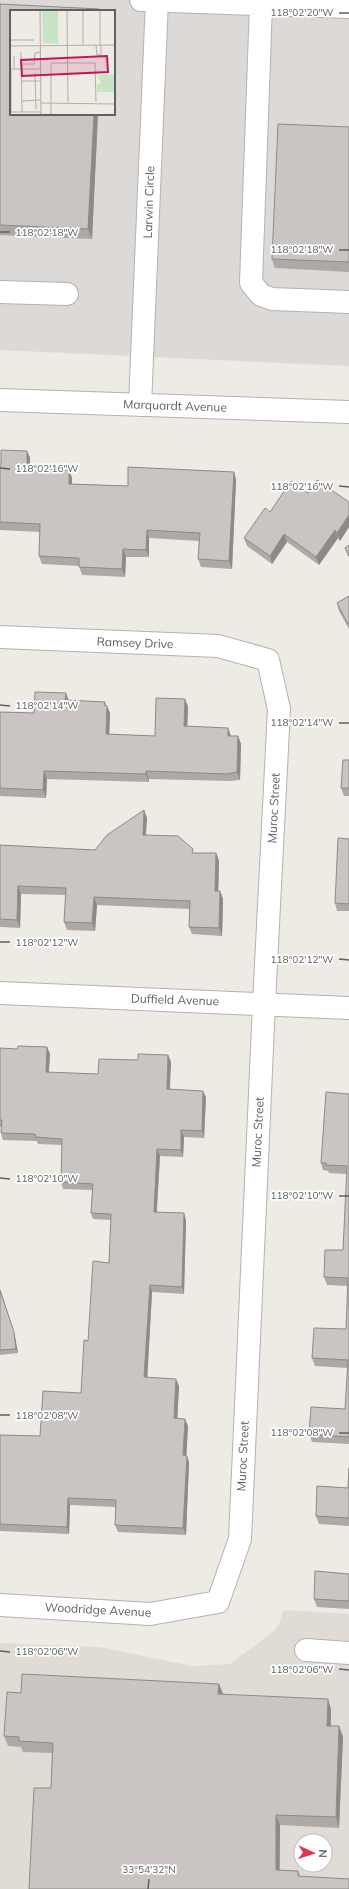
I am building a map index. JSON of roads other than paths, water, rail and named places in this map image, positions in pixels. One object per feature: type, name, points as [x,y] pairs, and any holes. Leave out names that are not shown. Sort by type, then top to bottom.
[{"type":"street","points":[[152,0],[349,7]]},
{"type":"street","name":"Larwin Circle","points":[[140,404],[152,0]]},
{"type":"street","points":[[261,4],[251,283],[255,290],[272,299],[349,302]]},
{"type":"street","points":[[0,292],[67,294]]},
{"type":"street","name":"Marquardt Avenue","points":[[0,400],[349,412]]},
{"type":"street","name":"Ramsey Drive","points":[[0,637],[218,646],[268,660]]},
{"type":"street","name":"Muroc Street","points":[[218,1602],[240,1539],[279,710],[268,660]]},
{"type":"street","name":"Duffield Avenue","points":[[0,993],[349,1008]]},
{"type":"street","name":"Woodridge Avenue","points":[[0,1605],[150,1614],[218,1602]]},
{"type":"street","points":[[306,1650],[349,1653]]}]
